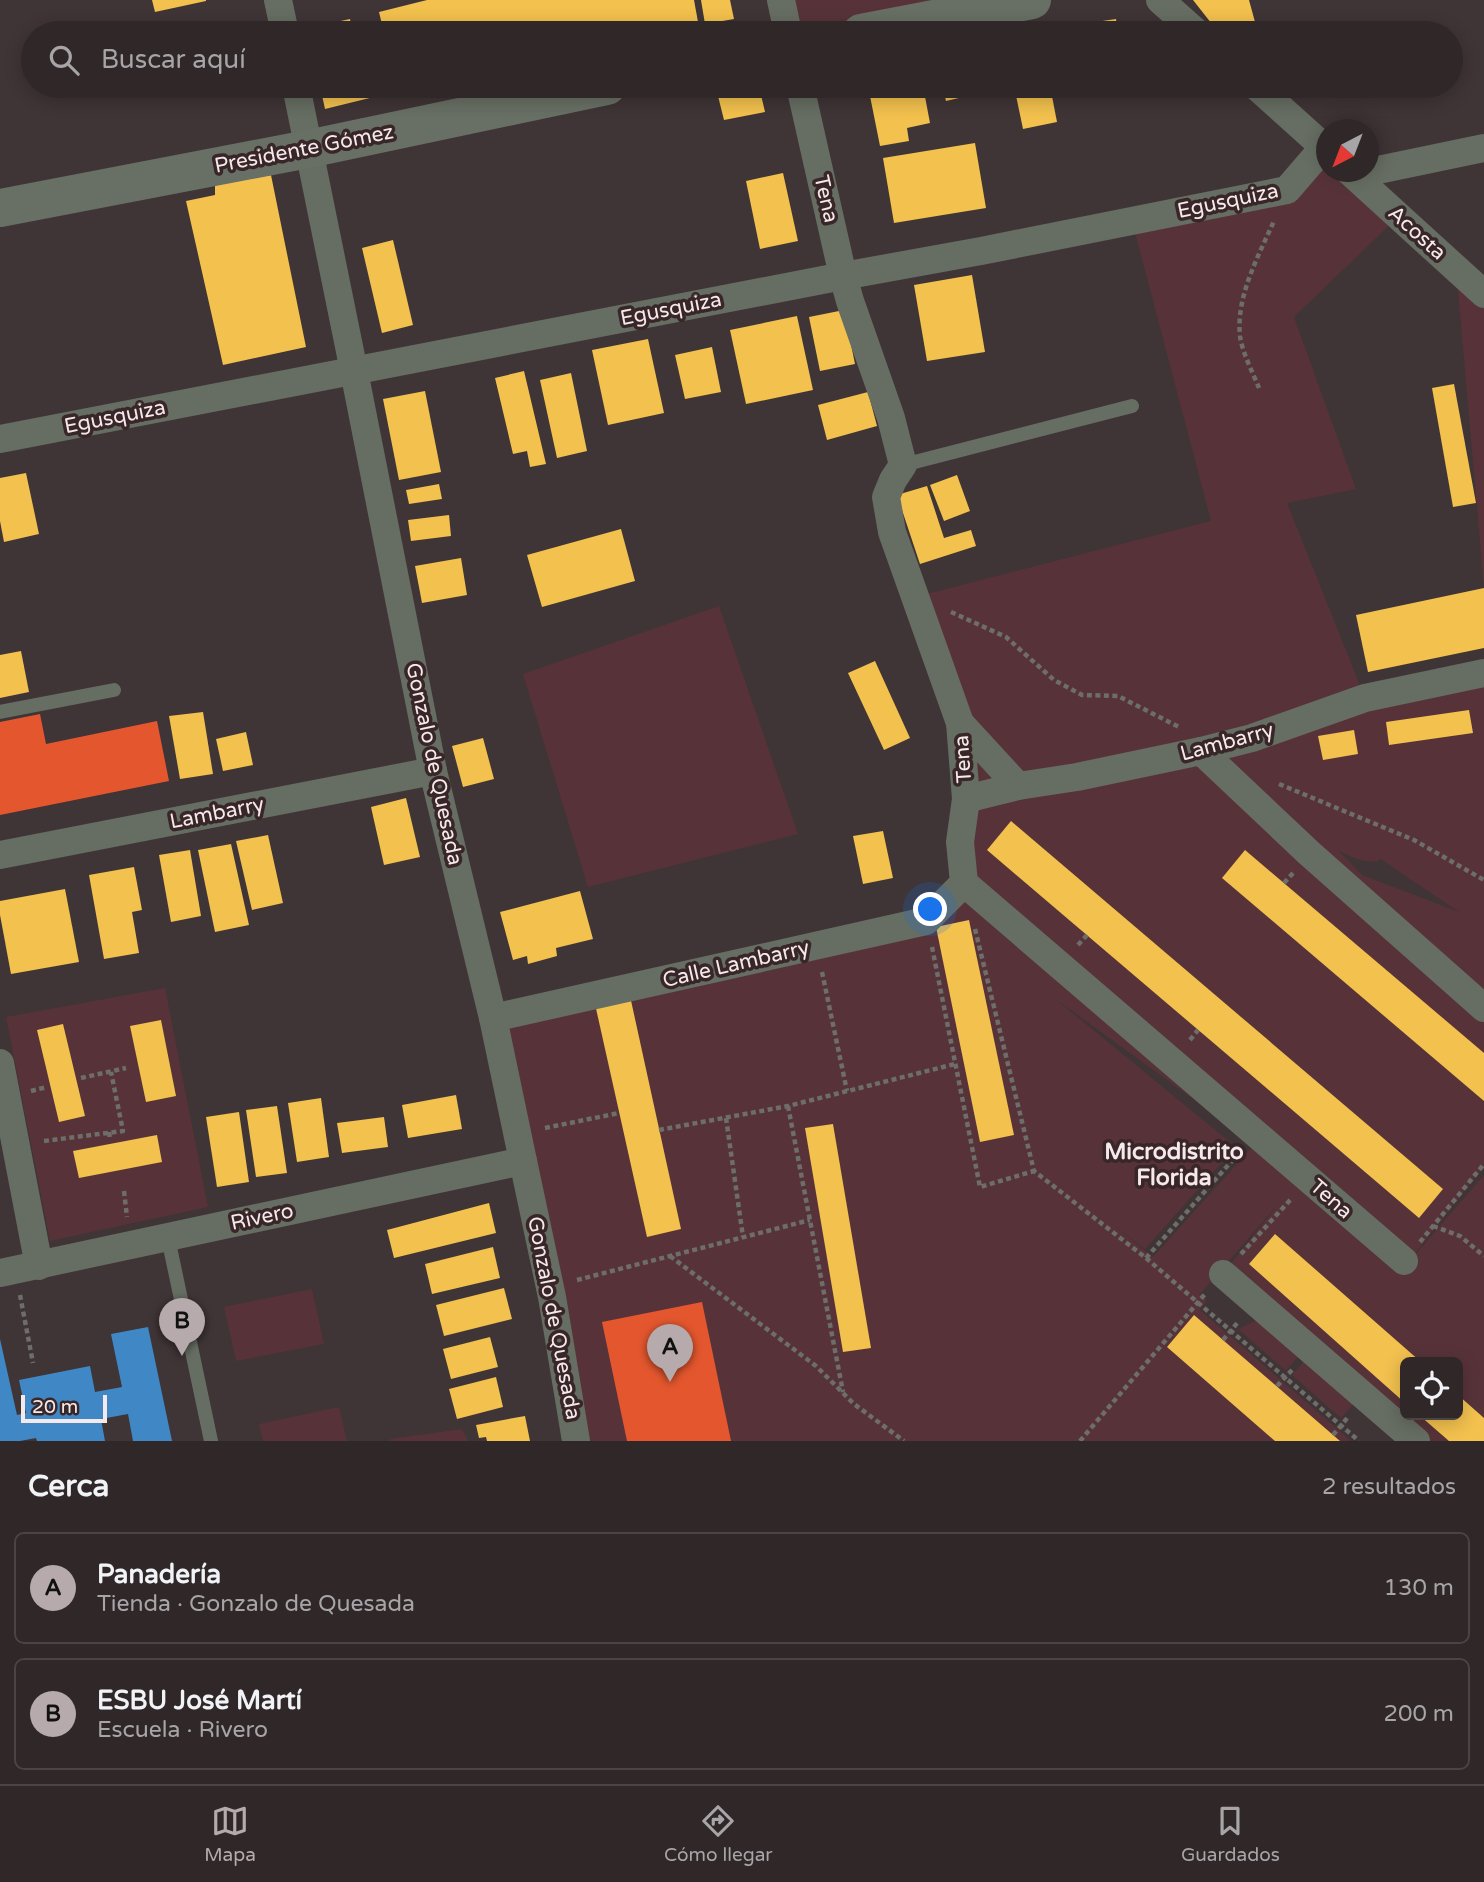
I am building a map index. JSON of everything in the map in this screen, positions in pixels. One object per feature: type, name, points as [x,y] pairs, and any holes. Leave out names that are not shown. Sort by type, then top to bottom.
[{"type":"main road","points":[[923,21],[1032,0]]},
{"type":"main road","name":"Presidente Gómez","points":[[0,208],[309,149],[550,98]]},
{"type":"street","points":[[278,0],[282,21]]},
{"type":"street","points":[[781,0],[785,21]]},
{"type":"street","points":[[1160,0],[1184,21]]},
{"type":"street","name":"Gonzalo de Quesada","points":[[298,98],[433,771],[493,1018],[521,1147],[576,1441]]},
{"type":"street","name":"Tena","points":[[803,98],[843,276],[891,418],[903,465],[886,497],[892,532],[960,723],[966,799],[960,842],[964,883],[1404,1261]]},
{"type":"street","points":[[1269,98],[1316,140]]},
{"type":"street","points":[[1379,168],[1484,148]]},
{"type":"street","name":"Egusquiza","points":[[0,439],[1287,190],[1316,158]]},
{"type":"street","name":"Acosta","points":[[1362,182],[1484,294]]},
{"type":"street","name":"Lambarry","points":[[966,799],[1018,786],[1077,777],[1208,749],[1252,738],[1365,698],[1484,673]]},
{"type":"street","points":[[960,723],[1018,786]]},
{"type":"street","points":[[1208,749],[1309,853],[1484,1007]]},
{"type":"street","name":"Lambarry","points":[[0,855],[433,771]]},
{"type":"street","points":[[926,920],[964,883]]},
{"type":"street","name":"Calle Lambarry","points":[[493,1018],[926,920]]},
{"type":"street","points":[[0,1063],[15,1146],[18,1269]]},
{"type":"street","name":"Rivero","points":[[18,1269],[169,1238],[521,1147]]},
{"type":"street","points":[[1223,1274],[1416,1441]]},
{"type":"lane","points":[[903,465],[1132,406]]},
{"type":"lane","points":[[0,712],[114,690]]},
{"type":"lane","points":[[169,1238],[211,1441]]},
{"type":"path","points":[[1259,388],[1240,338],[1240,305],[1287,190]]},
{"type":"path","points":[[915,597],[1006,637],[1054,680],[1082,695],[1118,696],[1174,724],[1208,749]]},
{"type":"path","points":[[1276,783],[1414,840],[1484,880]]},
{"type":"path","points":[[964,883],[1034,1171],[1146,1258],[1359,1441]]},
{"type":"path","points":[[926,920],[980,1186],[1034,1171]]},
{"type":"path","points":[[817,945],[847,1091]]},
{"type":"path","points":[[659,1130],[788,1106],[955,1064]]},
{"type":"path","points":[[81,1079],[126,1068]]},
{"type":"path","points":[[15,1146],[123,1131],[111,1072]]},
{"type":"path","points":[[788,1106],[843,1393]]},
{"type":"path","points":[[521,1147],[619,1112]]},
{"type":"path","points":[[726,1118],[743,1237]]},
{"type":"path","points":[[109,1132],[110,1139]]},
{"type":"path","points":[[1146,1258],[1256,1134]]},
{"type":"path","points":[[1404,1261],[1484,1164]]},
{"type":"path","points":[[1080,1441],[1198,1302],[1309,1179]]},
{"type":"path","points":[[549,1287],[810,1220]]},
{"type":"path","points":[[1433,1226],[1460,1236],[1484,1256]]},
{"type":"path","points":[[670,1256],[816,1366],[854,1404],[904,1441]]},
{"type":"path","points":[[18,1269],[33,1363]]},
{"type":"shaded area","points":[[780,0],[1029,0],[910,21],[784,21]]},
{"type":"shaded area","points":[[1316,160],[1316,182],[1361,182],[1399,216],[1294,317],[1356,489],[1287,503],[1365,698],[1484,673],[1484,1166],[1402,1270],[1484,1175],[1484,1441],[1416,1441],[1223,1274],[1279,1203],[1200,1294],[1207,1301],[1200,1310],[1351,1441],[575,1441],[493,1018],[926,920],[964,882],[966,799],[915,597],[1211,521],[1132,221],[1287,190]],"holes":[[[1338,850],[1374,862],[1379,861],[1379,858],[1459,912],[1362,875]],[[1053,997],[1255,1144],[1153,1257],[1112,1224],[1145,1249],[1236,1147]]]},
{"type":"shaded area","points":[[1456,268],[1484,294],[1484,588]]},
{"type":"shaded area","points":[[719,606],[798,834],[588,887],[523,674]]},
{"type":"shaded area","points":[[165,988],[208,1207],[50,1241],[6,1017]]},
{"type":"shaded area","points":[[312,1289],[324,1344],[236,1361],[224,1307]]},
{"type":"shaded area","points":[[1261,1318],[1301,1353],[1286,1371],[1238,1329]]},
{"type":"shaded area","points":[[1306,1359],[1355,1402],[1341,1418],[1292,1375]]},
{"type":"shaded area","points":[[339,1407],[347,1441],[263,1441],[259,1424]]},
{"type":"shaded area","points":[[462,1429],[468,1441],[390,1441],[390,1439]]},
{"type":"building: Viviendas","points":[[152,0],[206,0],[206,1],[155,12]]},
{"type":"building: Viviendas","points":[[427,0],[694,0],[698,21],[381,21],[379,12]]},
{"type":"building: Viviendas","points":[[701,0],[730,0],[734,19],[704,21]]},
{"type":"building: Viviendas","points":[[1193,0],[1249,0],[1255,21],[1210,21]]},
{"type":"building: Viviendas","points":[[323,98],[370,98],[325,109]]},
{"type":"building: Viviendas","points":[[718,98],[762,98],[765,112],[724,120]]},
{"type":"building: Viviendas","points":[[870,98],[925,98],[930,123],[907,128],[909,141],[880,146]]},
{"type":"building: Viviendas","points":[[1017,98],[1052,98],[1057,122],[1023,129]]},
{"type":"building: Viviendas","points":[[975,143],[986,208],[894,223],[883,158]]},
{"type":"building: Viviendas","points":[[783,173],[798,241],[760,249],[746,181]]},
{"type":"building: Viviendas","points":[[271,175],[306,347],[223,365],[186,201],[215,195],[215,185]]},
{"type":"building: Viviendas","points":[[393,240],[413,325],[382,333],[362,248]]},
{"type":"building: Viviendas","points":[[972,275],[985,352],[927,361],[914,285]]},
{"type":"building: Viviendas","points":[[844,310],[855,364],[820,371],[809,317]]},
{"type":"building: Viviendas","points":[[797,316],[813,390],[746,404],[730,330]]},
{"type":"building: Viviendas","points":[[648,339],[664,413],[608,425],[592,350]]},
{"type":"building: Viviendas","points":[[712,347],[721,392],[685,399],[675,355]]},
{"type":"building: Viviendas","points":[[524,371],[546,464],[530,467],[527,451],[513,454],[495,378]]},
{"type":"building: Viviendas","points":[[571,373],[587,451],[557,458],[540,380]]},
{"type":"building: Viviendas","points":[[1454,384],[1476,503],[1453,507],[1432,388]]},
{"type":"building: Viviendas","points":[[425,391],[441,472],[399,480],[383,399]]},
{"type":"building: Viviendas","points":[[868,392],[877,426],[827,440],[818,405]]},
{"type":"building: Viviendas","points":[[26,473],[39,534],[4,542],[0,521],[0,478]]},
{"type":"building: Viviendas","points":[[957,475],[970,511],[944,521],[930,485]]},
{"type":"building: Viviendas","points":[[439,484],[442,499],[409,504],[406,490]]},
{"type":"building: Viviendas","points":[[927,486],[944,538],[971,530],[976,546],[920,564],[897,495]]},
{"type":"building: Viviendas","points":[[449,515],[451,536],[411,541],[408,520]]},
{"type":"building: Viviendas","points":[[621,529],[635,581],[542,607],[527,555]]},
{"type":"building: Viviendas","points":[[461,558],[467,595],[422,603],[415,566]]},
{"type":"building: Viviendas","points":[[1484,588],[1484,648],[1368,672],[1356,615]]},
{"type":"building: Viviendas","points":[[21,651],[29,692],[0,698],[0,655]]},
{"type":"building: Viviendas","points":[[875,661],[910,738],[884,750],[848,673]]},
{"type":"building: Viviendas","points":[[1469,710],[1473,733],[1389,745],[1386,722]]},
{"type":"building: Viviendas","points":[[203,712],[213,774],[180,779],[169,716]]},
{"type":"building: Viviendas","points":[[1354,730],[1358,754],[1323,760],[1318,736]]},
{"type":"building: Viviendas","points":[[246,732],[253,765],[223,771],[216,739]]},
{"type":"building: Viviendas","points":[[483,738],[494,779],[463,787],[452,746]]},
{"type":"building: Viviendas","points":[[406,798],[420,857],[384,865],[371,807]]},
{"type":"building: Viviendas","points":[[1011,821],[1443,1189],[1419,1218],[987,850]]},
{"type":"building: Viviendas","points":[[883,831],[893,878],[863,884],[853,836]]},
{"type":"building: Viviendas","points":[[268,835],[283,903],[252,910],[236,841]]},
{"type":"building: Viviendas","points":[[231,844],[249,925],[215,932],[198,850]]},
{"type":"building: Viviendas","points":[[190,850],[201,916],[171,922],[159,855]]},
{"type":"building: Viviendas","points":[[1245,850],[1484,1053],[1484,1101],[1222,878]]},
{"type":"building: Viviendas","points":[[134,867],[142,910],[132,912],[139,953],[104,959],[89,875]]},
{"type":"building: Viviendas","points":[[65,889],[79,962],[11,974],[0,901]]},
{"type":"building: Viviendas","points":[[580,891],[593,939],[556,948],[557,956],[528,964],[527,956],[513,960],[500,912]]},
{"type":"building: Viviendas","points":[[969,920],[1014,1135],[980,1142],[936,927]]},
{"type":"building: Viviendas","points":[[630,996],[681,1229],[647,1237],[595,1004]]},
{"type":"building: Viviendas","points":[[161,1020],[176,1096],[146,1102],[130,1026]]},
{"type":"building: Viviendas","points":[[63,1024],[85,1116],[59,1122],[37,1030]]},
{"type":"building: Viviendas","points":[[456,1095],[462,1129],[408,1138],[402,1105]]},
{"type":"building: Viviendas","points":[[321,1098],[329,1157],[297,1162],[288,1103]]},
{"type":"building: Viviendas","points":[[277,1106],[287,1173],[256,1177],[246,1110]]},
{"type":"building: Viviendas","points":[[239,1112],[249,1182],[217,1187],[206,1117]]},
{"type":"building: Viviendas","points":[[384,1117],[388,1147],[342,1153],[337,1123]]},
{"type":"building: Viviendas","points":[[833,1124],[871,1348],[843,1352],[805,1128]]},
{"type":"building: Viviendas","points":[[157,1135],[162,1162],[79,1178],[73,1151]]},
{"type":"building: Viviendas","points":[[489,1203],[496,1233],[394,1258],[387,1230]]},
{"type":"building: Viviendas","points":[[1275,1234],[1415,1357],[1400,1357],[1400,1399],[1249,1264]]},
{"type":"building: Viviendas","points":[[493,1247],[500,1278],[432,1294],[425,1264]]},
{"type":"building: Viviendas","points":[[504,1288],[512,1319],[444,1336],[436,1305]]},
{"type":"building: Viviendas","points":[[1194,1315],[1340,1441],[1275,1441],[1167,1347]]},
{"type":"building: Viviendas","points":[[490,1337],[498,1367],[451,1379],[443,1349]]},
{"type":"building: Viviendas","points":[[496,1377],[503,1407],[457,1419],[449,1389]]},
{"type":"building: Viviendas","points":[[1463,1399],[1484,1418],[1484,1441],[1449,1441],[1425,1420],[1463,1420]]},
{"type":"building: Viviendas","points":[[525,1416],[530,1441],[487,1441],[486,1437],[479,1438],[476,1425]]},
{"type":"building: Comercios","points":[[40,714],[46,744],[157,721],[169,781],[0,815],[0,722]]},
{"type":"building: Comercios","points":[[702,1302],[731,1441],[627,1441],[602,1322]]},
{"type":"building: Escuelas","points":[[148,1327],[172,1441],[133,1441],[128,1414],[101,1419],[105,1441],[37,1441],[36,1438],[0,1441],[0,1339],[17,1415],[26,1413],[19,1380],[90,1366],[95,1392],[122,1387],[111,1334]]},
{"type":"place","name":"ESBU José Martí","points":[[182,1356]]},
{"type":"place","name":"Panadería","points":[[670,1382]]},
{"type":"district","name":"Microdistrito Florida","points":[[1174,1165]]}]
